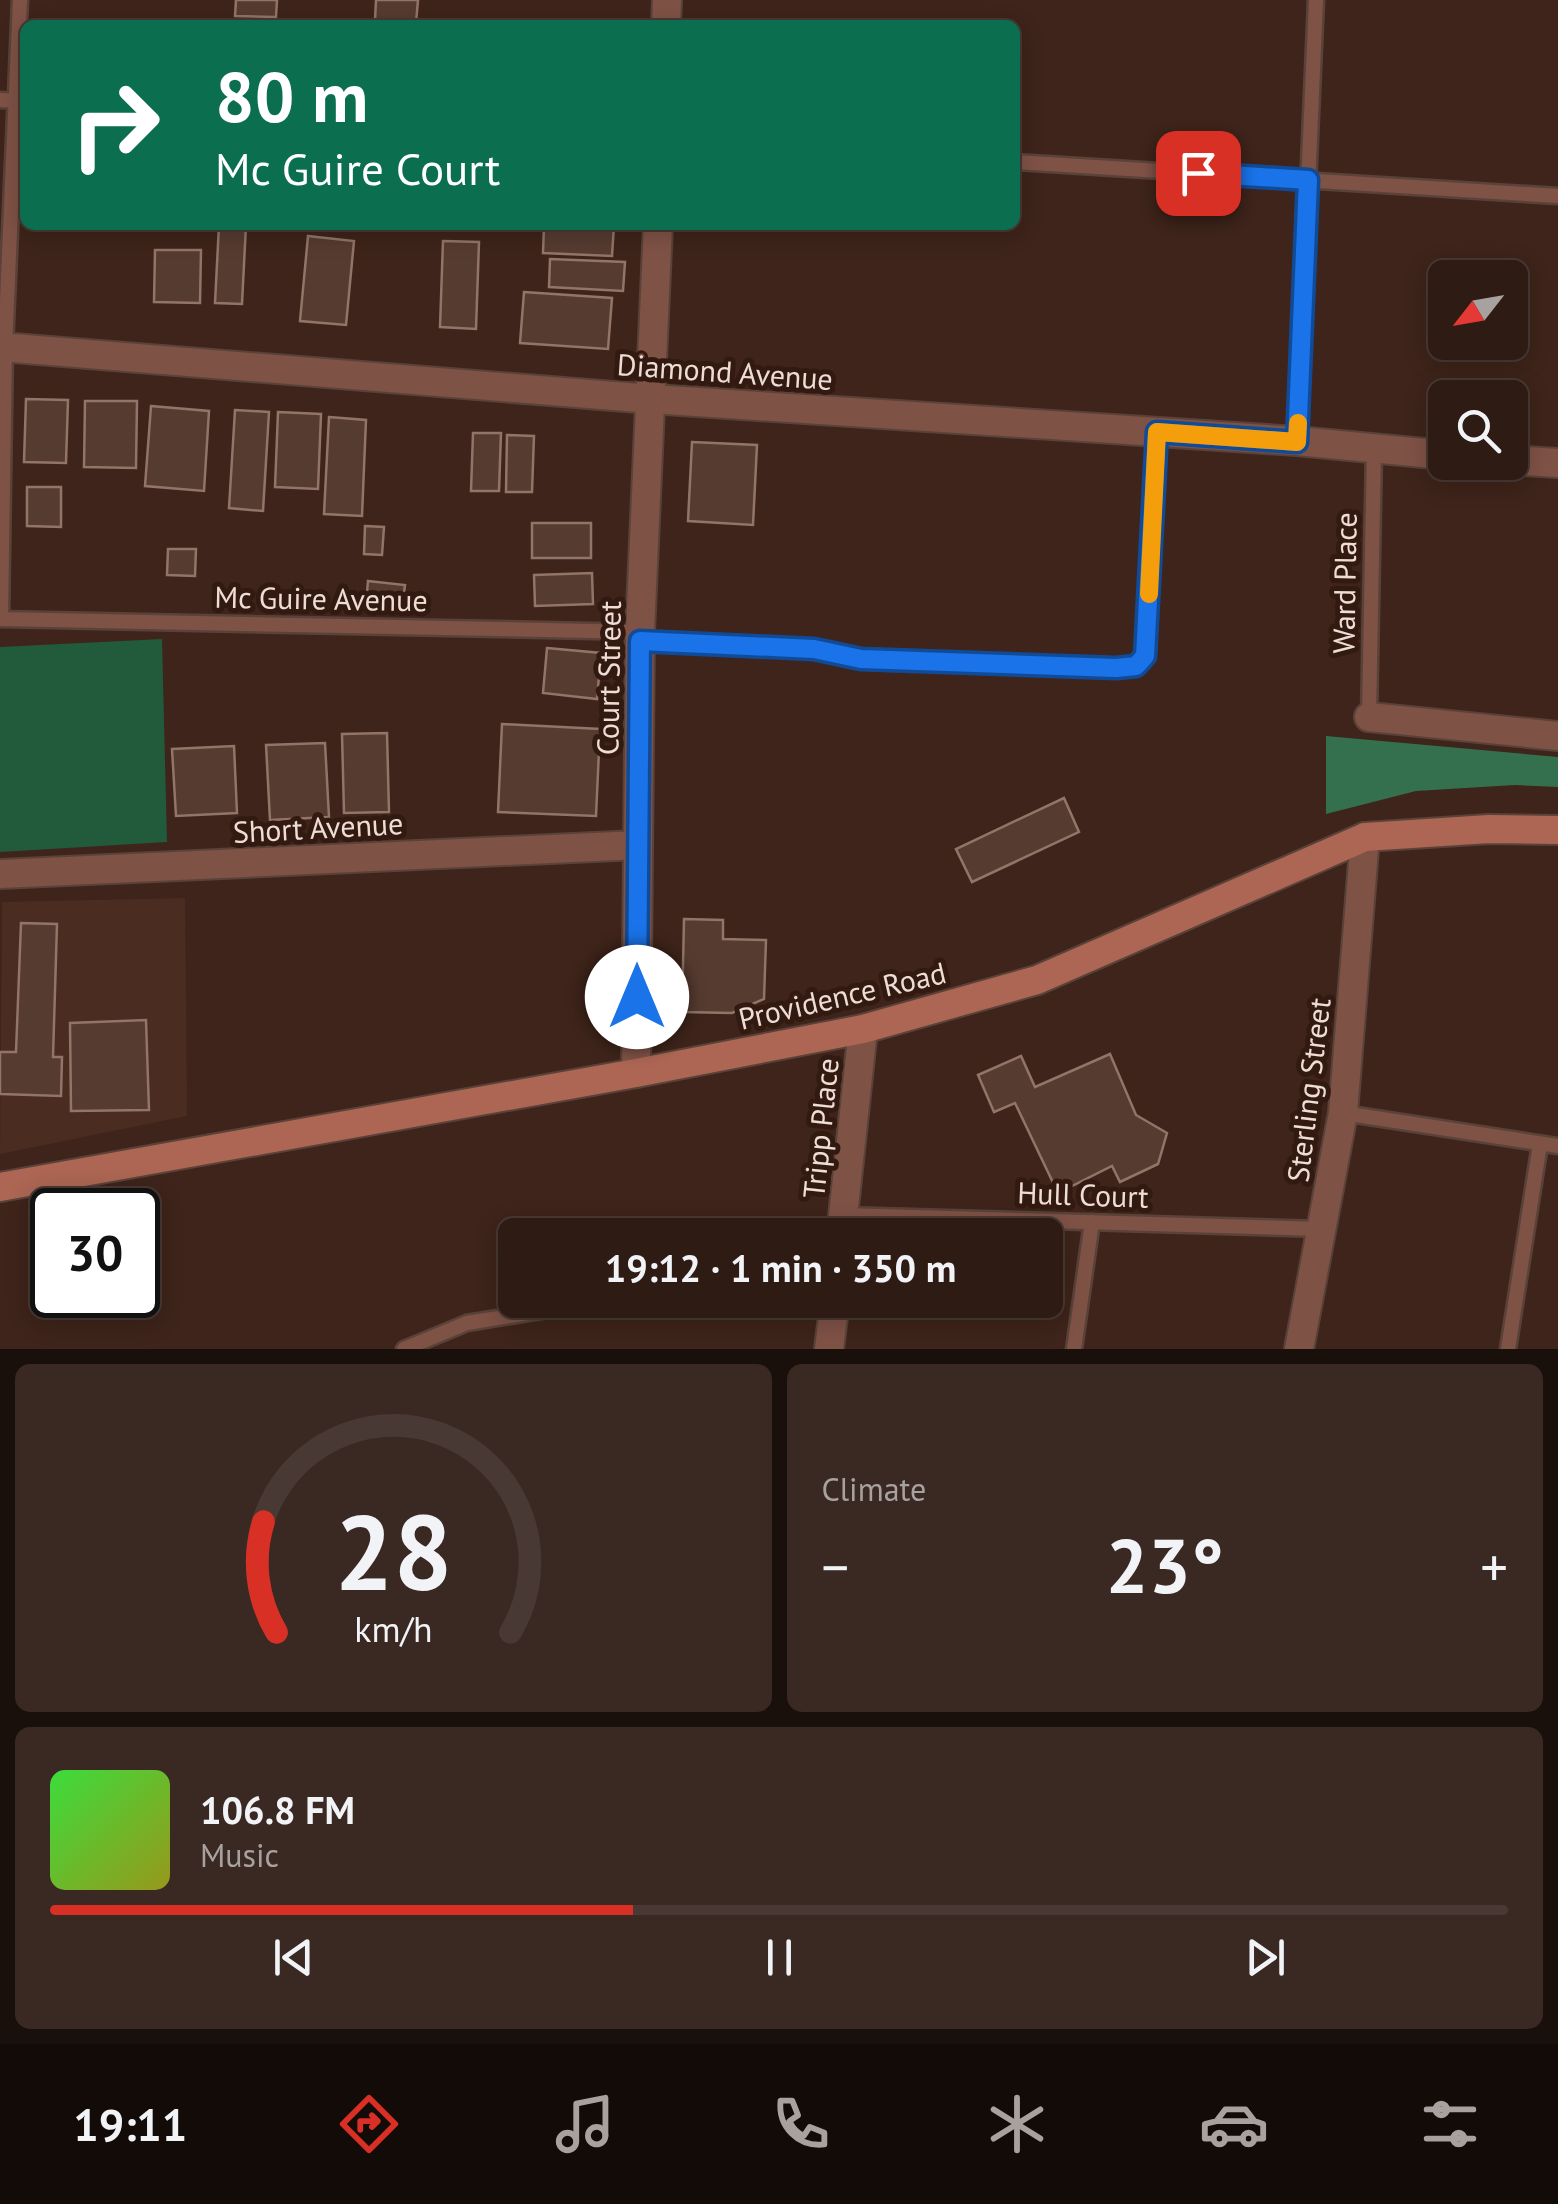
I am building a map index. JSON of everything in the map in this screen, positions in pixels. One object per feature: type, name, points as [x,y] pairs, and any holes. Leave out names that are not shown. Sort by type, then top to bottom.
[{"type":"main road","name":"Providence Road","points":[[0,1187],[636,1073],[863,1028],[1037,980],[1365,837],[1489,828],[1558,830]]},
{"type":"street","name":"Court Street","points":[[636,1073],[640,637],[658,230]]},
{"type":"street","name":"Diamond Avenue","points":[[2,347],[651,400],[1157,432],[1428,454]]},
{"type":"street","points":[[1528,461],[1558,463]]},
{"type":"street","points":[[1369,717],[1558,736]]},
{"type":"street","name":"Sterling Street","points":[[1300,1349],[1343,1113],[1365,837]]},
{"type":"street","name":"Short Avenue","points":[[0,874],[638,845]]},
{"type":"street","name":"Tripp Place","points":[[843,1218],[863,1028]]},
{"type":"street","points":[[829,1349],[833,1318]]},
{"type":"lane","points":[[0,620],[2,347],[20,0]]},
{"type":"lane","points":[[1297,442],[1316,0]]},
{"type":"lane","points":[[1020,162],[1558,196]]},
{"type":"lane","name":"Mc Guire Avenue","points":[[0,620],[640,637],[814,649],[861,659],[1136,666],[1145,656],[1157,432]]},
{"type":"lane","name":"Ward Place","points":[[1369,717],[1374,450]]},
{"type":"lane","points":[[1343,1113],[1558,1146]]},
{"type":"lane","points":[[1508,1349],[1540,1144]]},
{"type":"lane","name":"Hull Court","points":[[1063,1222],[1322,1229]]},
{"type":"lane","points":[[1074,1349],[1092,1222]]},
{"type":"lane","points":[[404,1349],[466,1323],[498,1318]]},
{"type":"shaded area","points":[[185,898],[187,1116],[0,1154],[2,902]]},
{"type":"green space","points":[[162,639],[167,842],[0,852],[0,647]]},
{"type":"green space","points":[[1326,736],[1558,757],[1558,787],[1515,785],[1416,791],[1326,814]]},
{"type":"building","points":[[236,0],[277,0],[276,17],[235,16]]},
{"type":"building","points":[[376,0],[418,0],[416,20],[375,20]]},
{"type":"building","points":[[219,230],[246,230],[242,304],[215,303]]},
{"type":"building","points":[[544,230],[614,230],[612,256],[543,253]]},
{"type":"building","points":[[308,236],[354,241],[346,325],[300,321]]},
{"type":"building","points":[[443,241],[479,242],[476,329],[440,327]]},
{"type":"building","points":[[155,250],[201,250],[200,303],[154,302]]},
{"type":"building","points":[[550,259],[625,262],[623,291],[549,287]]},
{"type":"building","points":[[524,292],[612,298],[608,349],[520,343]]},
{"type":"building","points":[[26,399],[68,400],[66,463],[24,462]]},
{"type":"building","points":[[85,401],[137,401],[136,468],[84,467]]},
{"type":"building","points":[[151,406],[209,411],[204,491],[145,486]]},
{"type":"building","points":[[235,410],[269,412],[263,511],[229,508]]},
{"type":"building","points":[[278,412],[321,414],[318,489],[275,487]]},
{"type":"building","points":[[329,417],[366,420],[362,516],[324,514]]},
{"type":"building","points":[[473,433],[501,433],[499,491],[471,491]]},
{"type":"building","points":[[507,435],[534,436],[532,492],[506,492]]},
{"type":"building","points":[[692,442],[757,445],[753,525],[688,521]]},
{"type":"building","points":[[27,487],[61,487],[61,527],[27,526]]},
{"type":"building","points":[[532,523],[591,523],[591,558],[532,558]]},
{"type":"building","points":[[365,526],[384,527],[382,555],[364,554]]},
{"type":"building","points":[[168,549],[196,549],[195,576],[167,575]]},
{"type":"building","points":[[592,573],[593,604],[535,606],[534,575]]},
{"type":"building","points":[[368,581],[405,585],[402,609],[366,604]]},
{"type":"building","points":[[547,648],[601,653],[597,699],[543,693]]},
{"type":"building","points":[[502,724],[600,729],[596,816],[498,812]]},
{"type":"building","points":[[387,733],[389,812],[344,813],[342,734]]},
{"type":"building","points":[[325,743],[329,817],[270,820],[266,745]]},
{"type":"building","points":[[234,746],[237,813],[176,816],[172,749]]},
{"type":"building","points":[[1064,798],[1079,832],[972,882],[956,849]]},
{"type":"building","points":[[684,919],[723,920],[723,939],[766,940],[764,999],[732,1013],[682,1012]]},
{"type":"building","points":[[21,923],[57,924],[53,1057],[62,1057],[61,1096],[0,1094],[0,1052],[16,1052]]},
{"type":"building","points":[[146,1020],[149,1110],[71,1111],[70,1023]]},
{"type":"building","points":[[1110,1054],[1136,1115],[1167,1133],[1158,1164],[1120,1182],[1112,1166],[1058,1193],[1015,1103],[994,1112],[978,1075],[1021,1056],[1035,1087]]},
{"type":"slow traffic","points":[[1149,594],[1157,432],[1297,442],[1298,423]]},
{"type":"route","points":[[637,997],[640,641],[814,649],[861,659],[1136,666],[1145,656],[1157,432],[1297,442],[1308,180],[1198,173]]}]
